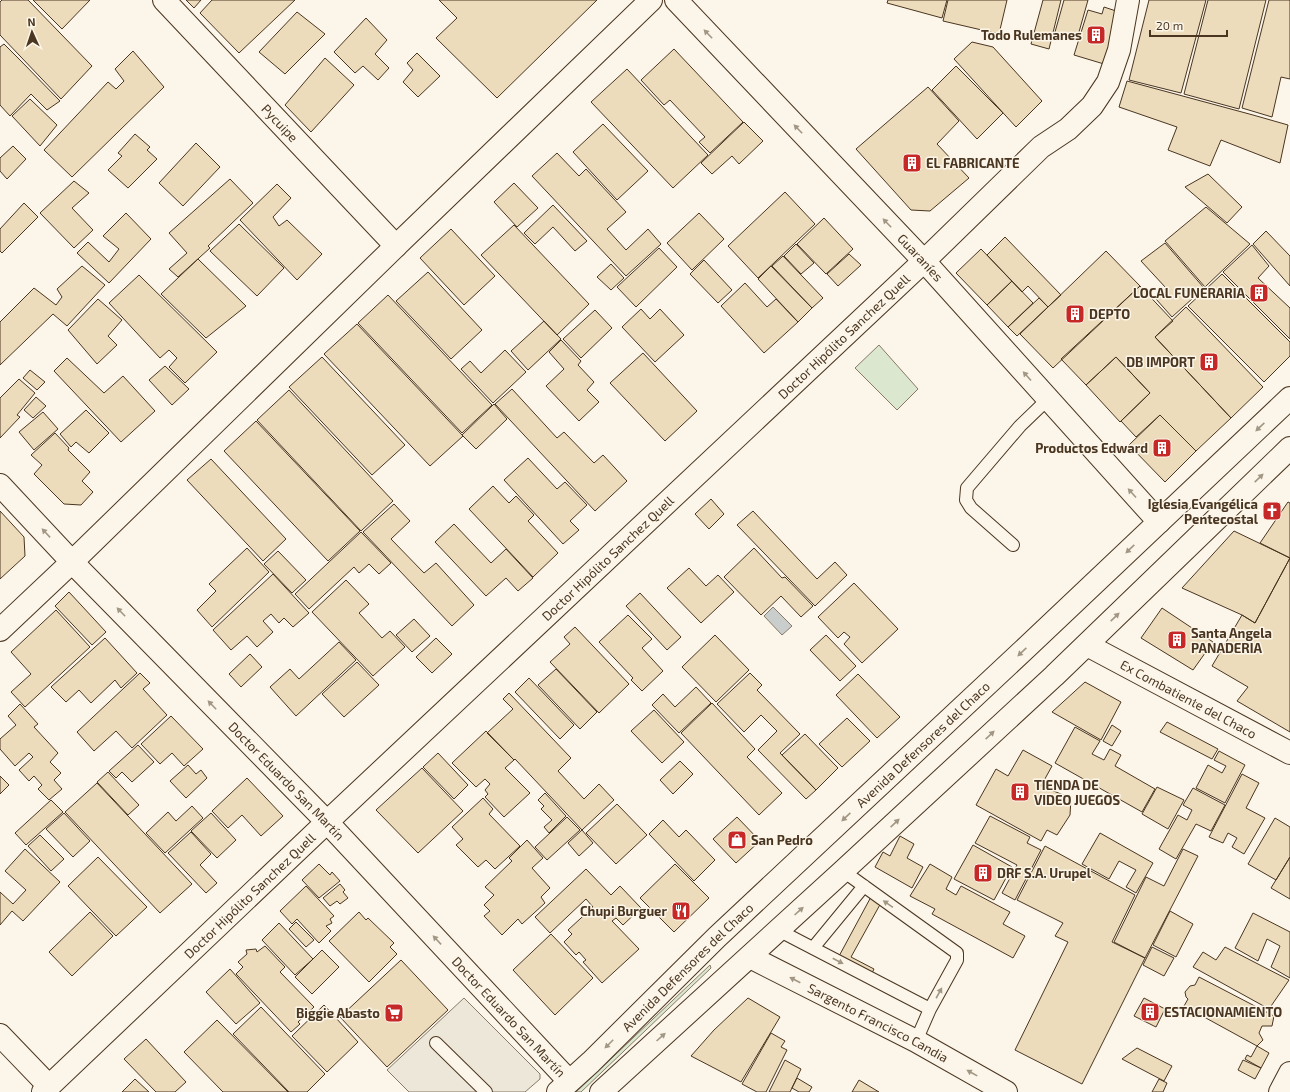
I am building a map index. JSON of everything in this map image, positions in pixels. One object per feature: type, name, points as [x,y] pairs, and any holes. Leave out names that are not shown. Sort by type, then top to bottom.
[{"type":"main road","name":"Pycuipe","points":[[164,0],[396,246]]},
{"type":"main road","points":[[0,630],[72,562],[650,0]]},
{"type":"main road","name":"Guaraníes","points":[[676,0],[924,261],[1158,522]]},
{"type":"main road","name":"Doctor Hipólito Sanchez Quell","points":[[46,1089],[327,822],[924,261],[1041,147],[1068,129],[1092,106],[1108,82],[1119,50],[1128,0]]},
{"type":"main road","name":"Avenida Defensores del Chaco","points":[[564,1087],[717,938],[1289,398]]},
{"type":"main road","points":[[601,1092],[750,957],[1087,645],[1290,448]]},
{"type":"main road","name":"Doctor Eduardo San Martín","points":[[0,485],[72,562],[327,822],[564,1087]]},
{"type":"main road","name":"Ex Combatiente del Chaco","points":[[1087,645],[1290,752]]},
{"type":"main road","name":"Sargento Francisco Candia","points":[[717,938],[750,957],[916,1041],[1006,1092]]},
{"type":"main road","points":[[0,1035],[46,1089]]},
{"type":"main road","points":[[1280,1092],[1290,1073]]},
{"type":"lane","points":[[1013,545],[971,508],[966,500],[967,488],[1020,426],[1048,399]]},
{"type":"lane","points":[[843,871],[957,953],[957,960],[930,1009],[916,1041]]},
{"type":"lane","points":[[813,948],[864,886]]},
{"type":"lane","points":[[778,930],[930,1009]]},
{"type":"lane","points":[[436,1043],[486,1092]]},
{"type":"green space","points":[[879,345],[918,389],[897,410],[855,368]]},
{"type":"green space","points":[[710,965],[711,968],[581,1092],[576,1092]]},
{"type":"shaded area","points":[[773,607],[792,626],[782,635],[764,616]]},
{"type":"shaded area","points":[[464,998],[540,1074],[540,1079],[525,1092],[409,1092],[387,1070]]},
{"type":"building","points":[[2,0],[28,0],[92,66],[61,99],[0,35],[0,2]]},
{"type":"building","points":[[33,0],[90,0],[62,29]]},
{"type":"building","points":[[186,0],[201,0],[194,8]]},
{"type":"building","points":[[212,0],[295,0],[239,53],[200,13]]},
{"type":"building","points":[[439,0],[597,0],[497,98],[436,38],[457,18]]},
{"type":"building","points":[[888,0],[947,0],[942,18],[887,3]]},
{"type":"building","points":[[948,0],[1007,0],[999,34],[943,21]]},
{"type":"building","points":[[1043,0],[1061,0],[1049,49],[1031,44]]},
{"type":"building","points":[[1064,0],[1088,0],[1077,39],[1055,32]]},
{"type":"building","name":"Todo Rulemanes","points":[[1121,0],[1104,64],[1074,55],[1088,10],[1102,14],[1104,7],[1116,11]]},
{"type":"building","points":[[1149,0],[1206,0],[1181,93],[1129,80]]},
{"type":"building","points":[[1208,0],[1266,0],[1239,109],[1184,94]]},
{"type":"building","points":[[1269,0],[1290,0],[1290,79],[1281,77],[1272,117],[1242,108]]},
{"type":"building","points":[[297,12],[325,34],[285,74],[259,52]]},
{"type":"building","points":[[366,18],[387,40],[375,54],[389,68],[378,80],[363,66],[355,73],[334,52]]},
{"type":"building","points":[[972,42],[993,47],[1042,101],[1016,127],[954,59]]},
{"type":"building","points":[[4,44],[60,101],[47,110],[31,94],[10,116],[0,105],[0,47]]},
{"type":"building","points":[[674,49],[743,122],[710,153],[699,142],[705,137],[670,100],[664,105],[641,80]]},
{"type":"building","points":[[133,51],[164,87],[72,177],[44,150],[108,82],[116,89],[124,81],[115,69]]},
{"type":"building","points":[[417,53],[440,76],[418,97],[403,82],[413,70],[407,63]]},
{"type":"building","points":[[325,58],[354,85],[311,132],[285,105]]},
{"type":"building","points":[[956,66],[1003,113],[977,139],[932,90]]},
{"type":"building","points":[[627,69],[708,155],[673,188],[591,102]]},
{"type":"building","points":[[1127,81],[1288,125],[1280,163],[1221,140],[1210,166],[1168,150],[1177,127],[1119,107]]},
{"type":"building","name":"EL FABRICANTE","points":[[928,87],[959,121],[937,144],[969,178],[930,211],[911,210],[856,149]]},
{"type":"building","points":[[30,99],[57,125],[40,146],[12,116]]},
{"type":"building","points":[[744,122],[763,141],[739,164],[732,156],[712,174],[701,163]]},
{"type":"building","points":[[603,124],[648,171],[617,200],[573,152]]},
{"type":"building","points":[[135,134],[150,147],[147,150],[157,159],[128,188],[108,170],[122,156],[118,153]]},
{"type":"building","points":[[196,143],[220,167],[183,206],[159,183]]},
{"type":"building","points":[[13,146],[26,159],[7,179],[0,171],[0,158]]},
{"type":"building","points":[[557,153],[579,176],[586,169],[626,212],[607,229],[626,250],[648,229],[661,244],[626,276],[532,176]]},
{"type":"building","points":[[1208,174],[1242,207],[1227,223],[1185,187]]},
{"type":"building","points":[[230,179],[253,203],[208,246],[210,248],[178,277],[169,269],[187,253],[169,233]]},
{"type":"building","points":[[74,181],[89,193],[72,208],[93,230],[74,248],[40,213]]},
{"type":"building","points":[[514,183],[538,208],[517,227],[494,202]]},
{"type":"building","points":[[277,184],[291,198],[273,217],[279,226],[287,220],[322,254],[297,280],[240,220]]},
{"type":"building","points":[[785,192],[815,224],[758,278],[728,246]]},
{"type":"building","points":[[24,203],[38,217],[2,253],[0,251],[0,229]]},
{"type":"building","points":[[553,205],[587,241],[575,251],[553,227],[535,244],[524,233]]},
{"type":"building","points":[[1206,207],[1250,244],[1205,287],[1165,241]]},
{"type":"building","points":[[126,213],[151,239],[109,283],[77,253],[88,242],[109,262],[119,249],[103,236]]},
{"type":"building","points":[[699,213],[724,239],[692,270],[667,243]]},
{"type":"building","points":[[824,218],[853,249],[826,274],[797,244]]},
{"type":"building","points":[[239,224],[284,268],[257,296],[210,251]]},
{"type":"building","points":[[514,225],[589,304],[557,335],[481,255]]},
{"type":"building","points":[[451,229],[495,276],[464,305],[420,258]]},
{"type":"building","points":[[1266,231],[1290,256],[1290,286],[1253,244]]},
{"type":"building","points":[[1005,237],[1061,295],[1048,307],[1028,286],[1022,292],[987,255]]},
{"type":"building","points":[[1165,243],[1204,288],[1172,317],[1156,299],[1166,288],[1141,261]]},
{"type":"building","points":[[796,244],[814,263],[801,274],[784,256]]},
{"type":"building","name":"LOCAL FUNERARIA","points":[[1252,245],[1269,266],[1258,278],[1290,308],[1290,339],[1223,272]]},
{"type":"building","points":[[659,248],[677,267],[636,307],[617,287]]},
{"type":"building","points":[[981,249],[1012,281],[987,305],[956,273]]},
{"type":"building","name":"DEPTO","points":[[1106,251],[1140,286],[1053,368],[1020,334]]},
{"type":"building","points":[[849,254],[861,265],[838,286],[827,274]]},
{"type":"building","points":[[783,256],[823,298],[812,308],[772,266]]},
{"type":"building","points":[[198,259],[246,306],[206,338],[161,294]]},
{"type":"building","points":[[704,260],[732,290],[718,303],[690,274]]},
{"type":"building","points":[[611,264],[624,278],[611,290],[597,277]]},
{"type":"building","points":[[82,266],[105,285],[67,326],[53,314],[0,365],[0,322],[34,288],[56,305],[62,297],[57,289]]},
{"type":"building","points":[[771,266],[812,308],[798,322],[758,279]]},
{"type":"building","points":[[428,272],[482,330],[451,359],[396,301]]},
{"type":"building","points":[[1222,274],[1290,342],[1290,356],[1264,382],[1188,306]]},
{"type":"building","points":[[139,275],[217,352],[185,383],[169,367],[177,358],[169,350],[160,358],[109,303]]},
{"type":"building","points":[[1012,281],[1033,303],[1008,327],[987,305]]},
{"type":"building","points":[[745,283],[767,307],[776,299],[798,322],[764,353],[721,306]]},
{"type":"building","points":[[1140,286],[1173,321],[1155,337],[1231,418],[1196,451],[1160,415],[1136,437],[1121,421],[1150,393],[1116,357],[1086,385],[1061,359]]},
{"type":"building","points":[[388,295],[492,405],[462,433],[358,323]]},
{"type":"building","points":[[1039,298],[1048,307],[1017,336],[1008,327]]},
{"type":"building","points":[[98,299],[122,320],[108,336],[117,345],[97,364],[68,330]]},
{"type":"building","name":"DB IMPORT","points":[[1186,307],[1263,387],[1231,418],[1155,337]]},
{"type":"building","points":[[641,309],[650,319],[660,309],[684,335],[655,362],[622,327]]},
{"type":"building","points":[[595,310],[612,328],[581,358],[563,339]]},
{"type":"building","points":[[544,321],[561,339],[528,370],[511,351]]},
{"type":"building","points":[[357,324],[463,436],[430,466],[324,354]]},
{"type":"building","points":[[561,340],[581,361],[578,365],[594,382],[587,390],[599,402],[579,421],[546,386],[564,369],[549,352]]},
{"type":"building","points":[[505,350],[526,372],[493,403],[461,369],[470,361],[481,373]]},
{"type":"building","points":[[643,353],[697,411],[665,441],[610,383]]},
{"type":"building","points":[[322,357],[405,445],[372,475],[289,387]]},
{"type":"building","points":[[1116,357],[1150,393],[1120,422],[1086,385]]},
{"type":"building","points":[[67,358],[104,393],[123,376],[155,411],[121,442],[54,371]]},
{"type":"building","points":[[165,366],[189,389],[172,405],[149,380]]},
{"type":"building","points":[[30,370],[45,382],[37,390],[23,378]]},
{"type":"building","points":[[19,379],[35,393],[17,415],[20,417],[0,438],[0,398]]},
{"type":"building","points":[[512,389],[557,438],[564,432],[594,463],[603,455],[627,481],[595,511],[495,404]]},
{"type":"building","points":[[289,390],[393,501],[361,531],[257,420]]},
{"type":"building","points":[[36,397],[46,406],[33,418],[24,410]]},
{"type":"building","points":[[494,404],[507,419],[476,449],[462,435]]},
{"type":"building","points":[[86,410],[109,433],[89,453],[76,442],[71,447],[60,434]]},
{"type":"building","points":[[43,412],[58,429],[34,450],[19,432]]},
{"type":"building","name":"Productos Edward","points":[[1160,415],[1196,451],[1165,482],[1129,445]]},
{"type":"building","points":[[256,421],[360,531],[328,561],[224,451]]},
{"type":"building","points":[[55,433],[69,448],[68,450],[90,472],[82,481],[93,492],[81,505],[64,504],[34,474],[42,465],[31,455]]},
{"type":"building","points":[[528,458],[557,489],[565,482],[587,505],[570,521],[579,530],[563,544],[504,480]]},
{"type":"building","points":[[211,459],[286,539],[263,561],[187,480]]},
{"type":"building","points":[[493,486],[509,503],[516,496],[534,515],[528,521],[558,553],[533,577],[469,509]]},
{"type":"building","points":[[711,499],[724,514],[709,529],[695,514]]},
{"type":"building","points":[[1288,502],[1290,503],[1290,558],[1260,543]]},
{"type":"building","points":[[394,504],[410,521],[391,539],[424,573],[436,563],[474,605],[452,626],[363,532]]},
{"type":"building","points":[[0,511],[24,537],[25,556],[0,579]]},
{"type":"building","points":[[753,511],[817,579],[835,562],[847,575],[815,606],[737,525]]},
{"type":"building","points":[[454,524],[491,563],[506,549],[533,578],[518,591],[506,578],[486,596],[435,542]]},
{"type":"building","points":[[1234,531],[1290,558],[1255,623],[1242,615],[1182,588]]},
{"type":"building","points":[[361,532],[391,563],[379,574],[369,564],[359,573],[354,567],[309,609],[295,594]]},
{"type":"building","points":[[247,548],[269,572],[212,627],[197,610],[216,591],[209,584]]},
{"type":"building","points":[[754,548],[782,578],[785,577],[813,606],[801,617],[781,596],[761,615],[724,577]]},
{"type":"building","points":[[278,551],[306,580],[292,593],[264,564]]},
{"type":"building","points":[[1290,558],[1290,732],[1237,701],[1248,687],[1212,666],[1242,615],[1255,623]]},
{"type":"building","points":[[689,568],[706,586],[718,575],[734,592],[701,623],[667,588]]},
{"type":"building","points":[[273,574],[309,613],[293,627],[284,618],[279,623],[271,614],[263,621],[273,632],[257,647],[247,636],[231,650],[213,630]]},
{"type":"building","points":[[346,580],[369,604],[359,613],[382,638],[390,631],[405,647],[373,676],[312,612]]},
{"type":"building","points":[[854,583],[898,629],[862,663],[844,644],[850,637],[844,632],[838,638],[818,617]]},
{"type":"building","points":[[69,592],[106,632],[92,645],[55,606]]},
{"type":"building","points":[[640,593],[681,637],[667,650],[626,606]]},
{"type":"building","name":"Santa Angela PANADERIA","points":[[1162,608],[1213,642],[1193,670],[1141,638]]},
{"type":"building","points":[[56,610],[90,647],[25,707],[11,692],[31,674],[11,652]]},
{"type":"building","points":[[628,615],[652,639],[642,648],[663,671],[642,691],[631,680],[633,678],[599,642]]},
{"type":"building","points":[[414,619],[430,636],[412,652],[396,635]]},
{"type":"building","points":[[575,627],[629,684],[599,713],[550,662],[570,644],[564,637]]},
{"type":"building","points":[[715,635],[749,670],[716,702],[682,667]]},
{"type":"building","points":[[826,635],[856,666],[840,681],[810,650]]},
{"type":"building","points":[[105,638],[137,673],[121,688],[115,680],[91,703],[79,690],[66,702],[51,687]]},
{"type":"building","points":[[436,638],[452,654],[432,673],[416,657]]},
{"type":"building","points":[[339,642],[356,660],[296,716],[270,687],[290,669],[299,679]]},
{"type":"building","points":[[250,654],[262,667],[241,687],[229,674]]},
{"type":"building","points":[[357,662],[379,685],[344,717],[322,694]]},
{"type":"building","points":[[556,669],[597,712],[580,729],[538,685]]},
{"type":"building","points":[[140,673],[150,683],[143,689],[167,715],[132,748],[116,731],[94,751],[77,732]]},
{"type":"building","points":[[750,673],[762,685],[757,690],[800,734],[780,753],[816,790],[806,799],[758,750],[777,731],[761,715],[744,732],[717,704]]},
{"type":"building","points":[[858,674],[900,717],[877,738],[836,695]]},
{"type":"building","points":[[529,678],[574,725],[560,739],[515,692]]},
{"type":"building","points":[[1085,682],[1121,702],[1101,740],[1052,712]]},
{"type":"building","points":[[696,687],[711,703],[679,733],[652,705],[663,694],[675,707]]},
{"type":"building","points":[[509,693],[571,758],[558,771],[584,799],[599,784],[614,800],[582,830],[515,759],[514,760],[487,733],[513,709],[503,699]]},
{"type":"building","points":[[712,703],[755,749],[747,757],[782,793],[759,815],[681,733]]},
{"type":"building","points":[[20,704],[38,724],[34,727],[58,753],[50,762],[61,773],[54,780],[62,789],[49,800],[38,789],[42,785],[34,776],[29,781],[19,770],[33,757],[29,753],[15,766],[0,749],[0,739],[16,725],[8,716]]},
{"type":"building","points":[[654,710],[684,742],[662,763],[631,731]]},
{"type":"building","points":[[171,716],[203,749],[184,766],[172,753],[160,764],[141,744]]},
{"type":"building","points":[[847,718],[870,741],[842,767],[819,744]]},
{"type":"building","points":[[1167,722],[1218,749],[1212,759],[1160,732]]},
{"type":"building","points":[[1112,725],[1121,731],[1112,746],[1103,741]]},
{"type":"building","points":[[1075,727],[1100,741],[1092,754],[1104,760],[1110,749],[1121,755],[1115,766],[1155,789],[1142,812],[1055,763]]},
{"type":"building","points":[[486,731],[514,760],[505,768],[530,793],[504,817],[485,797],[488,794],[485,790],[490,784],[485,779],[476,787],[452,763]]},
{"type":"building","points":[[805,734],[838,768],[816,790],[782,755]]},
{"type":"building","points":[[138,745],[154,762],[132,782],[122,772],[116,778],[109,771]]},
{"type":"building","name":"TIENDA DE VIDEO JUEGOS","points":[[1023,750],[1052,766],[1041,786],[1071,798],[1070,815],[1057,835],[1047,830],[1041,841],[976,805],[996,769],[1008,776]]},
{"type":"building","points":[[1219,751],[1245,765],[1225,803],[1196,788],[1208,765],[1222,773],[1226,766],[1214,760]]},
{"type":"building","points":[[438,753],[468,785],[454,799],[423,767]]},
{"type":"building","points":[[680,761],[693,774],[673,794],[660,780]]},
{"type":"building","points":[[188,765],[196,774],[201,770],[207,778],[186,798],[170,781]]},
{"type":"building","points":[[422,768],[463,811],[418,853],[376,810]]},
{"type":"building","points":[[108,772],[139,805],[128,815],[97,782]]},
{"type":"building","points":[[1242,774],[1259,783],[1246,808],[1265,818],[1244,854],[1232,847],[1237,838],[1228,833],[1223,843],[1209,837]]},
{"type":"building","points":[[0,776],[9,785],[0,794]]},
{"type":"building","points":[[247,778],[283,816],[261,836],[242,815],[228,828],[212,811]]},
{"type":"building","points":[[97,783],[192,884],[160,913],[65,812]]},
{"type":"building","points":[[1157,787],[1184,800],[1168,829],[1142,814]]},
{"type":"building","points":[[1193,788],[1225,805],[1211,831],[1196,824],[1176,859],[1159,849],[1178,815],[1187,820],[1192,810],[1183,805]]},
{"type":"building","points":[[545,793],[566,816],[549,833],[544,827],[552,820],[541,809],[544,806],[538,800]]},
{"type":"building","points":[[483,798],[493,809],[489,814],[520,846],[495,869],[486,860],[478,867],[456,845],[463,839],[452,827]]},
{"type":"building","points":[[51,800],[63,812],[26,845],[15,833]]},
{"type":"building","points":[[617,804],[647,835],[616,864],[586,833]]},
{"type":"building","points":[[192,806],[203,818],[165,853],[146,833],[168,812],[176,821]]},
{"type":"building","points":[[64,813],[90,841],[73,857],[46,829]]},
{"type":"building","points":[[211,813],[236,840],[217,858],[191,831]]},
{"type":"building","points":[[990,816],[1030,837],[1027,843],[1041,850],[1015,900],[1002,893],[1017,865],[975,843]]},
{"type":"building","points":[[567,817],[580,830],[547,860],[535,847]]},
{"type":"building","name":"San Pedro","points":[[737,817],[760,841],[736,863],[713,839]]},
{"type":"building","points":[[1275,818],[1290,827],[1290,857],[1276,880],[1248,864]]},
{"type":"building","points":[[663,820],[679,837],[686,830],[715,860],[694,881],[649,834]]},
{"type":"building","points":[[582,830],[593,843],[579,856],[568,843]]},
{"type":"building","points":[[191,832],[211,854],[200,865],[217,883],[206,893],[168,853]]},
{"type":"building","points":[[1100,833],[1153,863],[1136,893],[1126,887],[1136,870],[1119,861],[1109,879],[1082,864]]},
{"type":"building","points":[[40,835],[64,859],[51,871],[28,846]]},
{"type":"building","points":[[900,836],[914,844],[907,858],[923,867],[912,888],[875,867],[883,852],[890,856]]},
{"type":"building","points":[[527,840],[543,858],[532,868],[550,888],[541,897],[545,903],[522,924],[518,919],[502,935],[484,916],[490,911],[484,905],[494,895],[485,887],[512,861],[509,858]]},
{"type":"building","name":"DRF S.A. Urupel","points":[[973,845],[1012,867],[994,900],[954,879]]},
{"type":"building","points":[[1045,846],[1135,895],[1112,942],[1145,958],[1082,1084],[1015,1050],[1068,942],[1055,936],[1063,923],[1017,900]]},
{"type":"building","points":[[25,849],[60,882],[23,921],[12,911],[0,925],[0,892],[13,904],[26,890],[5,871]]},
{"type":"building","points":[[1183,849],[1198,856],[1145,958],[1114,942],[1146,877],[1164,886]]},
{"type":"building","points":[[98,857],[147,907],[116,936],[68,886]]},
{"type":"building","points":[[1290,857],[1290,899],[1271,888]]},
{"type":"building","points":[[319,864],[330,875],[332,872],[340,881],[319,898],[302,880]]},
{"type":"building","points":[[675,864],[709,898],[674,932],[640,898]]},
{"type":"building","points":[[930,864],[952,877],[946,889],[956,895],[961,886],[1010,912],[1003,924],[1025,936],[1013,958],[932,914],[935,909],[910,896]]},
{"type":"building","points":[[586,869],[611,895],[620,886],[641,908],[623,925],[616,918],[612,921],[639,949],[602,983],[583,962],[586,960],[579,952],[576,955],[564,942],[572,934],[568,930],[593,907],[586,899],[550,933],[535,917]]},
{"type":"building","points":[[340,884],[345,890],[343,892],[348,898],[340,904],[337,901],[330,906],[323,898]]},
{"type":"building","points":[[306,886],[334,916],[330,919],[332,923],[326,926],[331,931],[319,943],[297,919],[292,924],[280,911]]},
{"type":"building","points":[[872,895],[882,901],[851,957],[874,969],[871,975],[838,958]]},
{"type":"building","points":[[1170,911],[1193,924],[1176,957],[1153,945]]},
{"type":"building","points":[[90,912],[113,936],[72,976],[49,952]]},
{"type":"building","points":[[359,912],[366,920],[368,918],[394,943],[390,947],[397,954],[369,982],[329,941]]},
{"type":"building","points":[[1253,913],[1290,932],[1290,978],[1271,967],[1280,946],[1267,939],[1258,961],[1235,948]]},
{"type":"building","points":[[296,922],[314,940],[306,947],[289,929]]},
{"type":"building","points":[[279,923],[313,959],[295,975],[262,940]]},
{"type":"building","points":[[551,934],[593,978],[555,1015],[513,970]]},
{"type":"building","points":[[265,946],[285,967],[280,972],[314,1007],[298,1022],[300,1024],[291,1032],[236,974],[243,967],[238,962],[247,954],[246,950],[256,949],[257,952]]},
{"type":"building","points":[[1152,947],[1174,958],[1164,976],[1143,965]]},
{"type":"building","points":[[1225,947],[1289,980],[1269,1009],[1193,967],[1203,952],[1216,960]]},
{"type":"building","points":[[322,950],[339,967],[312,994],[295,977]]},
{"type":"building","name":"Biggie Abasto","points":[[401,960],[448,1010],[387,1067],[340,1017]]},
{"type":"building","points":[[230,969],[260,1003],[236,1024],[206,992]]},
{"type":"building","points":[[1199,977],[1274,1016],[1272,1026],[1262,1026],[1259,1033],[1263,1040],[1257,1046],[1184,1006],[1188,999],[1185,992],[1190,986],[1195,985]]},
{"type":"building","points":[[748,998],[780,1017],[741,1082],[691,1056],[714,1030]]},
{"type":"building","name":"ESTACIONAMIENTO","points":[[1144,998],[1165,1009],[1156,1027],[1134,1016]]},
{"type":"building","points":[[324,1005],[358,1042],[327,1072],[292,1036]]},
{"type":"building","points":[[261,1007],[325,1074],[307,1092],[289,1092],[233,1034]]},
{"type":"building","points":[[217,1020],[288,1092],[223,1092],[184,1052]]},
{"type":"building","points":[[771,1033],[785,1041],[781,1047],[787,1050],[766,1092],[757,1092],[742,1084]]},
{"type":"building","points":[[146,1039],[186,1082],[175,1092],[156,1092],[124,1059]]},
{"type":"building","points":[[1257,1046],[1269,1053],[1261,1068],[1245,1059],[1247,1055],[1251,1057]]},
{"type":"building","points":[[1137,1048],[1172,1066],[1164,1081],[1122,1059]]},
{"type":"building","points":[[785,1060],[801,1069],[790,1092],[769,1092]]},
{"type":"building","points":[[1243,1060],[1261,1068],[1255,1079],[1238,1070]]},
{"type":"building","points":[[797,1078],[812,1087],[809,1092],[799,1092],[792,1088]]},
{"type":"building","points":[[135,1079],[149,1092],[122,1092]]},
{"type":"building","points":[[1159,1079],[1167,1083],[1163,1092],[1152,1092]]},
{"type":"building","points":[[859,1080],[879,1092],[852,1092]]},
{"type":"place","name":"Todo Rulemanes","points":[[1096,35]]},
{"type":"place","name":"EL FABRICANTE","points":[[912,163]]},
{"type":"place","name":"LOCAL FUNERARIA","points":[[1259,293]]},
{"type":"place","name":"DEPTO","points":[[1075,314]]},
{"type":"place","name":"DB IMPORT","points":[[1209,362]]},
{"type":"place","name":"Productos Edward","points":[[1162,448]]},
{"type":"place","name":"Iglesia Evangélica Pentecostal","points":[[1272,511]]},
{"type":"place","name":"Santa Angela PANADERIA","points":[[1177,640]]},
{"type":"place","name":"TIENDA DE VIDEO JUEGOS","points":[[1020,792]]},
{"type":"place","name":"San Pedro","points":[[737,840]]},
{"type":"place","name":"DRF S.A. Urupel","points":[[983,873]]},
{"type":"place","name":"Chupi Burguer","points":[[681,911]]},
{"type":"place","name":"ESTACIONAMIENTO","points":[[1150,1012]]},
{"type":"place","name":"Biggie Abasto","points":[[394,1013]]}]
